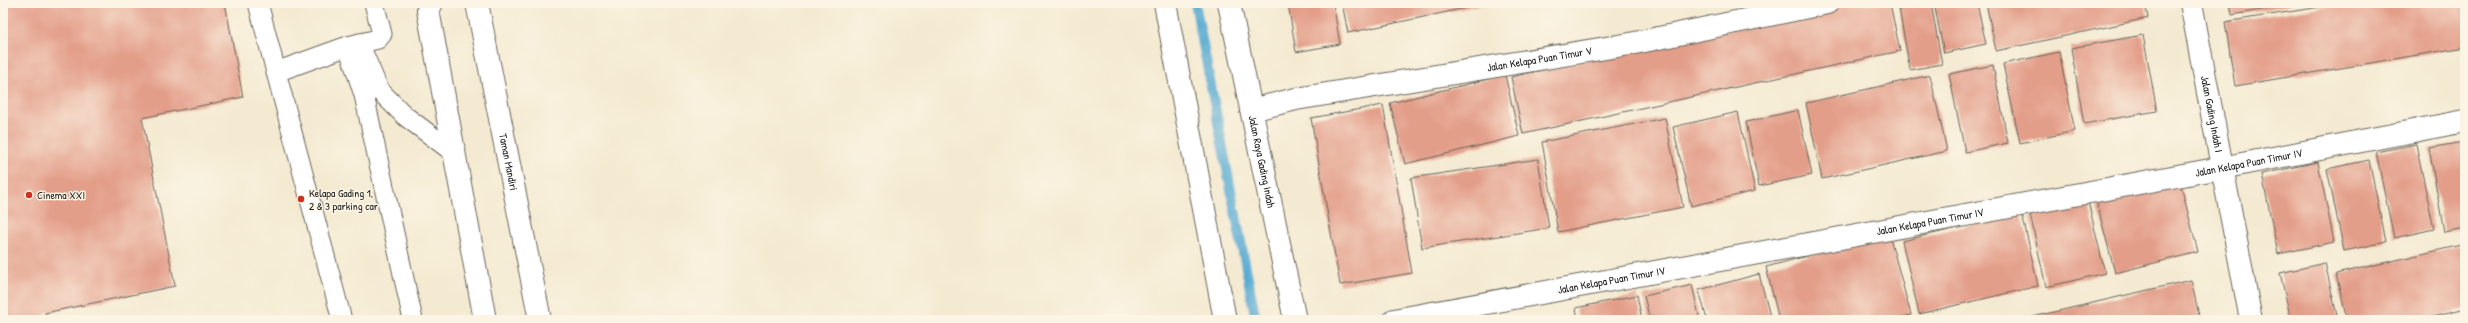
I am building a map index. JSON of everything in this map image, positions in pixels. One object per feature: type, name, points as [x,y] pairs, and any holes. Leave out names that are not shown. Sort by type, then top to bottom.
[{"type":"street","name":"Taman Mandiri","points":[[477,3],[540,320]]},
{"type":"street","points":[[1165,3],[1225,320]]},
{"type":"street","name":"Jalan Raya Gading Indah","points":[[1229,3],[1294,320]]},
{"type":"street","name":"Jalan Kelapa Puan Timur V","points":[[1251,110],[1296,99],[1630,44],[1826,3]]},
{"type":"street","name":"Jalan Gading Indah I","points":[[2191,3],[2221,168],[2251,320]]},
{"type":"street","points":[[428,6],[453,152],[485,320]]},
{"type":"street","name":"Jalan Kelapa Puan Timur IV","points":[[1394,320],[2221,168],[2465,120]]},
{"type":"lane","points":[[258,3],[342,320]]},
{"type":"lane","points":[[276,72],[353,44],[378,39],[382,34],[374,3]]},
{"type":"lane","points":[[353,44],[379,90],[405,116],[453,152]]},
{"type":"lane","points":[[353,44],[413,320]]},
{"type":"building","points":[[3,3],[225,3],[243,97],[142,118],[175,286],[45,313],[47,320],[3,320]]},
{"type":"building","points":[[1288,3],[1333,3],[1340,44],[1296,52]]},
{"type":"building","points":[[1342,3],[1485,3],[1485,4],[1348,33]]},
{"type":"building","points":[[1848,3],[1890,3],[1900,51],[1523,134],[1511,77]]},
{"type":"building","points":[[1898,3],[1931,3],[1942,64],[1910,70]]},
{"type":"building","points":[[1934,3],[1977,3],[1986,44],[1944,53]]},
{"type":"building","points":[[1986,3],[2145,3],[2148,18],[1996,51]]},
{"type":"building","points":[[2230,3],[2290,3],[2290,5],[2232,15]]},
{"type":"building","points":[[2346,3],[2465,3],[2465,47],[2235,86],[2225,22]]},
{"type":"building","points":[[2143,35],[2157,111],[2084,124],[2071,48]]},
{"type":"building","points":[[2059,52],[2075,131],[2020,143],[2003,64]]},
{"type":"building","points":[[1993,65],[2008,143],[1965,152],[1949,74]]},
{"type":"building","points":[[1505,75],[1519,136],[1405,164],[1390,103]]},
{"type":"building","points":[[1930,75],[1947,151],[1822,179],[1806,103]]},
{"type":"building","points":[[1383,105],[1412,273],[1340,285],[1311,118]]},
{"type":"building","points":[[1798,110],[1812,175],[1759,186],[1746,122]]},
{"type":"building","points":[[1738,112],[1755,191],[1691,206],[1673,127]]},
{"type":"building","points":[[1665,118],[1683,207],[1558,232],[1542,142]]},
{"type":"building","points":[[2465,142],[2465,228],[2444,232],[2429,148]]},
{"type":"building","points":[[2416,144],[2434,229],[2394,238],[2376,152]]},
{"type":"building","points":[[1538,159],[1549,228],[1422,248],[1411,178]]},
{"type":"building","points":[[2369,160],[2386,242],[2344,251],[2327,169]]},
{"type":"building","points":[[2318,162],[2334,242],[2278,254],[2262,174]]},
{"type":"building","points":[[2179,178],[2198,252],[2115,273],[2096,200]]},
{"type":"building","points":[[2088,201],[2105,273],[2046,287],[2030,214]]},
{"type":"building","points":[[2022,213],[2038,286],[1919,314],[1902,241]]},
{"type":"building","points":[[1889,234],[1911,315],[1891,320],[1779,320],[1766,267]]},
{"type":"building","points":[[2465,244],[2465,309],[2419,320],[2347,320],[2336,274]]},
{"type":"building","points":[[2325,263],[2338,320],[2291,320],[2280,273]]},
{"type":"building","points":[[1759,274],[1771,320],[1707,320],[1699,290]]},
{"type":"building","points":[[2191,280],[2200,320],[2024,320],[2024,319]]},
{"type":"building","points":[[1692,285],[1700,320],[1650,320],[1644,296]]},
{"type":"building","points":[[1637,295],[1642,320],[1578,320],[1576,308]]},
{"type":"building","points":[[1571,317],[1571,320],[1560,320],[1560,319]]},
{"type":"waterway","points":[[1195,3],[1256,320]]},
{"type":"place","name":"Cinema XXI","points":[[29,195]]},
{"type":"place","name":"Kelapa Gading 1, 2 & 3 parking car","points":[[301,199]]}]
